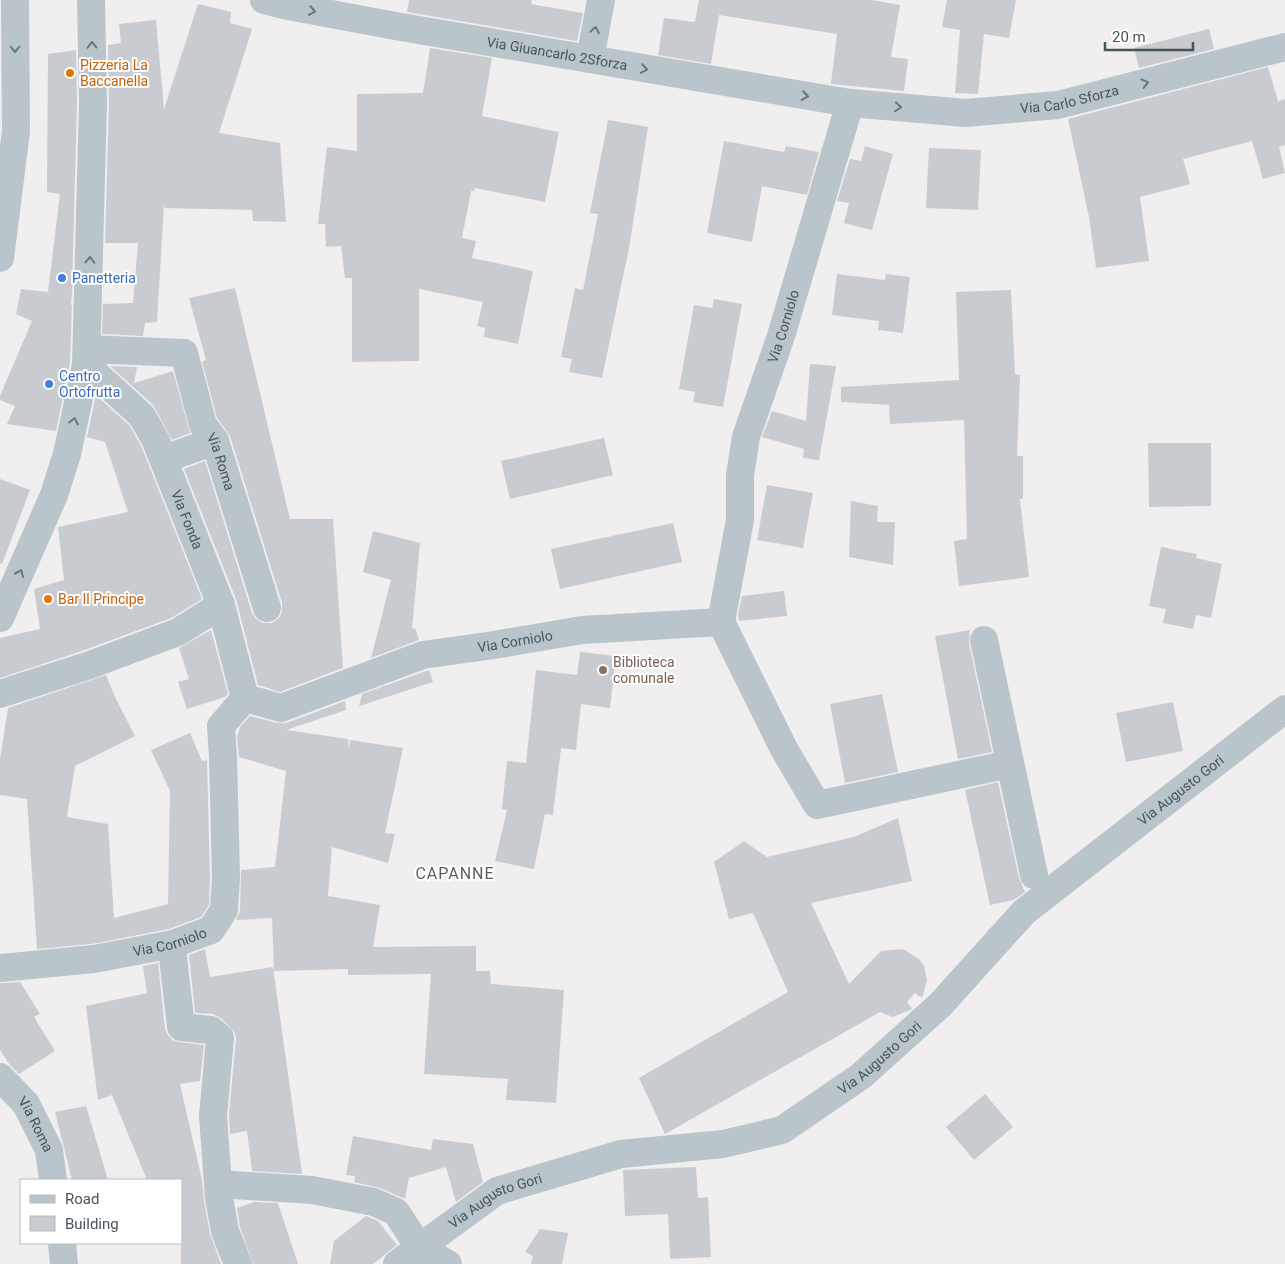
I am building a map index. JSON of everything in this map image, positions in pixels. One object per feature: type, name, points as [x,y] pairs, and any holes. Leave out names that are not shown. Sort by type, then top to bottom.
[{"type":"street","points":[[0,258],[16,130],[15,0]]},
{"type":"street","points":[[0,618],[54,495],[67,454],[87,357],[93,103],[90,0]]},
{"type":"street","name":"Via Giuancarlo 2Sforza","points":[[264,0],[401,28],[850,103]]},
{"type":"street","points":[[590,59],[600,0]]},
{"type":"street","name":"Via Carlo Sforza","points":[[850,103],[966,113],[1058,105],[1285,47]]},
{"type":"street","name":"Via Corniolo","points":[[0,968],[94,959],[173,944],[211,930],[224,910],[226,878],[224,757],[221,726],[245,698],[281,708],[423,655],[582,630],[721,622],[740,520],[740,475],[746,436],[782,336],[850,103]]},
{"type":"street","name":"Via Roma","points":[[87,357],[184,353],[203,426],[215,440],[267,608]]},
{"type":"street","name":"Via Fonda","points":[[87,357],[142,416],[164,459],[200,556],[221,605],[245,698]]},
{"type":"street","points":[[164,459],[215,440]]},
{"type":"street","points":[[0,694],[87,666],[178,632],[221,605]]},
{"type":"street","points":[[721,622],[784,749],[817,805],[1010,764]]},
{"type":"street","points":[[984,640],[1034,875]]},
{"type":"street","name":"Via Augusto Gori","points":[[397,1264],[498,1191],[621,1154],[723,1144],[782,1130],[861,1076],[933,1012],[1024,912],[1282,713]]},
{"type":"street","points":[[173,944],[182,1026],[211,1030],[220,1038],[213,1116],[219,1198],[225,1231],[238,1264]]},
{"type":"street","name":"Via Roma","points":[[0,1077],[26,1104],[49,1150],[53,1179]]},
{"type":"street","points":[[218,1184],[312,1190],[374,1202],[396,1212],[419,1247],[448,1264]]},
{"type":"street","points":[[62,1244],[64,1264]]},
{"type":"building","points":[[409,0],[532,0],[531,4],[583,13],[577,41],[407,12]]},
{"type":"building","points":[[699,0],[871,0],[900,5],[891,57],[908,59],[904,91],[831,84],[837,34],[719,15],[711,64],[658,55],[664,18],[695,22]]},
{"type":"building","points":[[947,0],[1016,0],[1009,38],[984,34],[978,94],[955,93],[960,30],[942,27]]},
{"type":"building","points":[[198,4],[231,12],[230,23],[252,29],[219,133],[280,143],[286,222],[253,221],[252,210],[165,208],[164,204],[157,322],[145,323],[143,336],[102,334],[103,304],[133,303],[138,243],[105,243],[109,103],[108,45],[121,43],[119,24],[156,20],[164,109]]},
{"type":"building","points":[[1209,29],[1214,49],[1139,68],[1134,48]]},
{"type":"building","points":[[430,48],[492,58],[482,116],[559,132],[545,202],[475,188],[474,191],[471,191],[462,238],[476,241],[472,258],[533,271],[518,344],[484,337],[485,328],[477,326],[483,302],[419,289],[419,361],[352,362],[352,278],[345,278],[341,246],[326,247],[325,224],[318,224],[327,147],[357,151],[357,94],[423,93]]},
{"type":"building","points":[[76,50],[77,103],[70,363],[56,431],[7,424],[15,406],[0,400],[0,396],[32,321],[16,314],[21,289],[48,292],[60,194],[47,192],[48,54]]},
{"type":"building","points":[[1268,67],[1278,101],[1285,99],[1285,145],[1279,147],[1285,173],[1263,179],[1252,141],[1183,159],[1190,184],[1140,197],[1149,261],[1096,268],[1089,217],[1068,119]]},
{"type":"building","points":[[608,120],[648,127],[629,248],[602,378],[569,372],[572,359],[561,357],[575,288],[583,290],[598,214],[590,213]]},
{"type":"building","points":[[724,141],[784,152],[786,146],[819,152],[807,195],[762,186],[752,242],[707,233]]},
{"type":"building","points":[[865,146],[893,154],[872,230],[844,223],[849,203],[837,201],[850,159],[861,161]]},
{"type":"building","points":[[929,148],[981,150],[978,210],[926,208]]},
{"type":"building","points":[[837,274],[885,280],[886,274],[910,277],[903,333],[878,330],[879,321],[832,315]]},
{"type":"building","points":[[235,288],[290,519],[333,519],[343,668],[280,692],[258,685],[236,599],[184,469],[205,461],[252,613],[256,619],[263,623],[272,623],[279,618],[282,612],[282,603],[230,436],[217,418],[202,362],[206,360],[189,298]]},
{"type":"building","points":[[1011,290],[1015,374],[1020,375],[1017,456],[1023,456],[1023,499],[1020,499],[1029,577],[959,586],[954,541],[967,539],[964,420],[890,424],[889,405],[841,402],[841,387],[959,380],[956,292]]},
{"type":"building","points":[[714,299],[742,304],[723,407],[693,402],[695,392],[679,389],[694,305],[712,308]]},
{"type":"building","points":[[810,364],[836,366],[819,460],[803,458],[804,449],[762,437],[772,411],[806,421]]},
{"type":"building","points":[[110,366],[137,367],[134,383],[173,371],[190,433],[172,440],[153,405]]},
{"type":"building","points":[[96,395],[130,426],[142,448],[202,599],[171,618],[82,651],[0,678],[0,638],[40,629],[34,589],[64,580],[58,527],[128,512],[105,442],[87,437]]},
{"type":"building","points":[[604,438],[613,475],[510,499],[501,461]]},
{"type":"building","points":[[1148,443],[1211,443],[1211,506],[1149,507]]},
{"type":"building","points":[[0,479],[30,490],[2,564],[0,563]]},
{"type":"building","points":[[767,485],[813,493],[803,548],[757,540]]},
{"type":"building","points":[[851,501],[878,506],[877,522],[895,522],[893,565],[849,557]]},
{"type":"building","points":[[673,523],[682,562],[560,589],[551,549]]},
{"type":"building","points":[[373,531],[420,543],[412,629],[415,628],[419,640],[371,658],[391,580],[363,572]]},
{"type":"building","points":[[1161,547],[1197,554],[1196,558],[1222,564],[1211,618],[1196,615],[1193,629],[1163,623],[1166,609],[1149,606]]},
{"type":"building","points":[[784,591],[787,616],[739,621],[738,615],[742,596]]},
{"type":"building","points":[[211,630],[228,694],[225,697],[187,709],[178,682],[189,679],[179,648]]},
{"type":"building","points":[[970,630],[969,643],[992,752],[958,759],[935,636]]},
{"type":"building","points":[[580,652],[616,656],[610,708],[581,704],[576,750],[561,748],[553,815],[545,814],[534,869],[495,861],[507,810],[502,809],[507,761],[526,763],[536,670],[577,675]]},
{"type":"building","points":[[429,670],[433,682],[359,706],[362,694]]},
{"type":"building","points":[[106,675],[135,736],[75,766],[67,817],[108,824],[114,918],[168,904],[170,791],[151,750],[190,733],[202,761],[207,760],[209,905],[201,917],[169,929],[92,944],[37,949],[27,799],[0,795],[0,759],[8,708]]},
{"type":"building","points":[[882,694],[898,772],[845,783],[830,704]]},
{"type":"building","points":[[345,701],[346,710],[286,730],[348,739],[349,748],[350,740],[403,748],[385,833],[395,834],[388,863],[332,847],[328,896],[380,905],[373,947],[476,946],[476,971],[490,971],[491,984],[564,990],[556,1103],[506,1100],[508,1079],[424,1074],[431,974],[348,975],[348,969],[274,971],[272,918],[236,920],[240,911],[241,870],[275,867],[286,771],[239,757],[237,737],[240,727],[250,716],[277,723],[286,723]]},
{"type":"building","points":[[1173,702],[1183,751],[1126,762],[1116,713]]},
{"type":"building","points":[[998,782],[1019,878],[1025,892],[1014,900],[990,905],[965,790]]},
{"type":"building","points":[[898,818],[912,881],[811,903],[849,984],[881,951],[903,949],[919,959],[924,966],[927,980],[922,998],[915,993],[907,1002],[912,1009],[893,1017],[880,1012],[665,1134],[639,1078],[788,992],[753,913],[729,919],[714,862],[744,841],[767,857],[854,837]]},
{"type":"building","points":[[205,949],[210,977],[273,967],[302,1174],[252,1171],[247,1131],[230,1134],[229,1114],[236,1039],[235,1033],[221,1018],[213,1014],[195,1013],[189,955]]},
{"type":"building","points":[[158,963],[165,1029],[168,1035],[172,1040],[179,1042],[204,1045],[200,1081],[180,1084],[202,1180],[210,1234],[221,1264],[181,1264],[182,1179],[147,1179],[112,1095],[98,1100],[86,1006],[147,993],[143,966]]},
{"type":"building","points":[[20,982],[40,1014],[34,1017],[55,1051],[19,1074],[0,1050],[0,983]]},
{"type":"building","points":[[985,1094],[1013,1127],[974,1160],[946,1127]]},
{"type":"building","points":[[86,1106],[108,1179],[72,1179],[55,1112]]},
{"type":"building","points":[[353,1136],[431,1150],[433,1139],[473,1144],[483,1182],[456,1202],[446,1167],[409,1178],[405,1199],[380,1188],[354,1182],[355,1176],[346,1175]]},
{"type":"building","points":[[696,1167],[698,1198],[708,1197],[711,1257],[670,1259],[668,1214],[625,1216],[623,1170]]},
{"type":"building","points":[[254,1202],[278,1203],[298,1264],[253,1264],[240,1227],[237,1208]]},
{"type":"building","points":[[366,1216],[378,1221],[397,1245],[373,1264],[330,1264],[334,1241]]},
{"type":"building","points":[[540,1229],[568,1233],[562,1264],[531,1264],[533,1256],[525,1252]]},
{"type":"place","name":"Pizzeria La Baccanella","points":[[70,73]]},
{"type":"place","name":"Panetteria","points":[[62,278]]},
{"type":"place","name":"Centro Ortofrutta","points":[[49,384]]},
{"type":"place","name":"Bar Il Principe","points":[[48,599]]},
{"type":"place","name":"Biblioteca comunale","points":[[603,670]]},
{"type":"district","name":"CAPANNE","points":[[455,873]]}]
